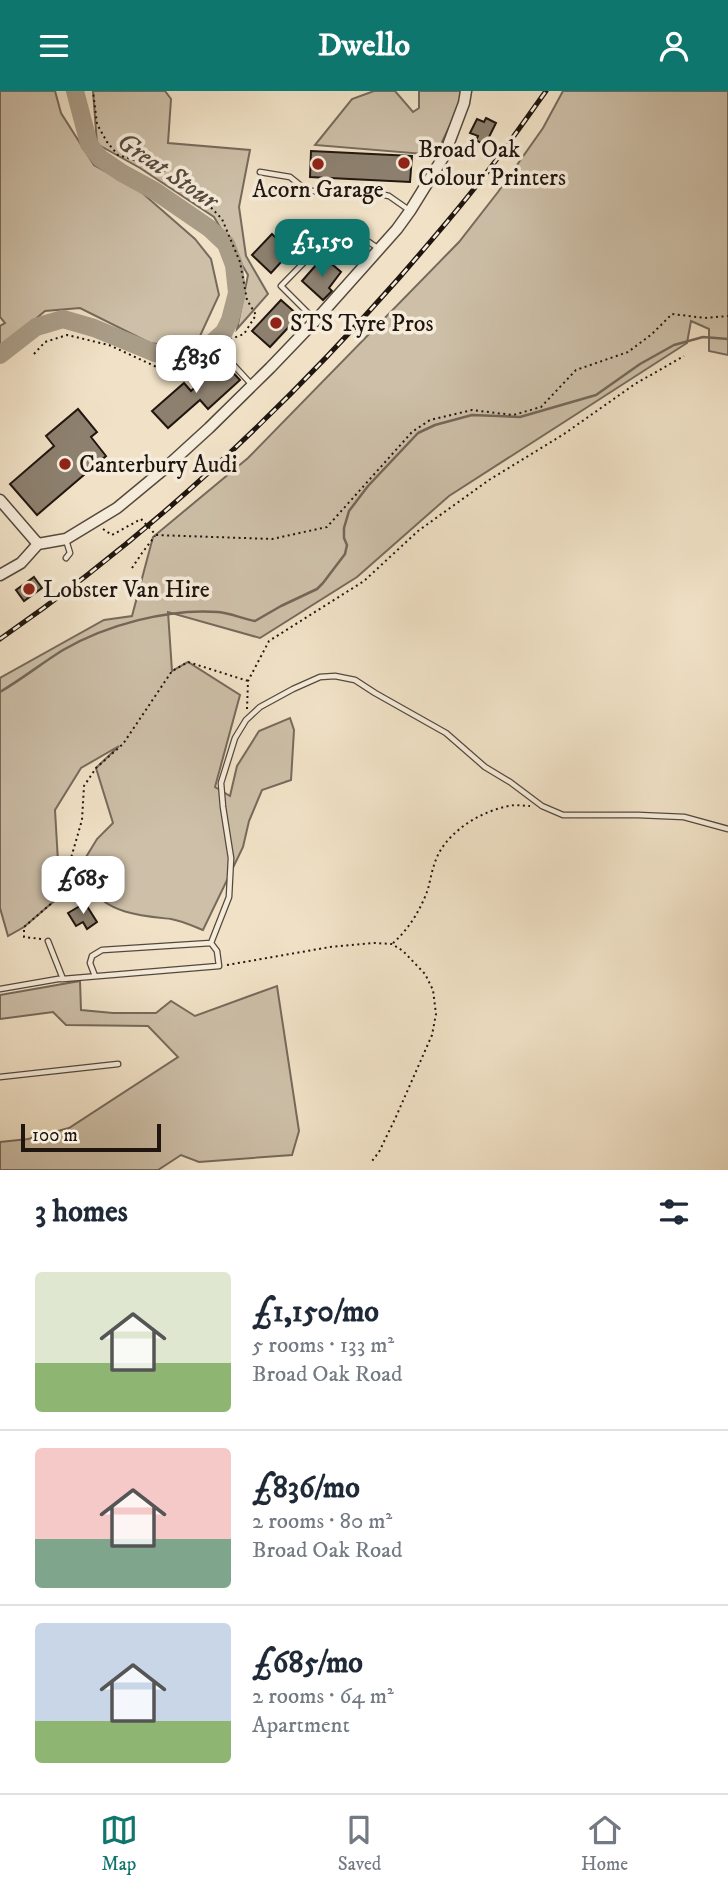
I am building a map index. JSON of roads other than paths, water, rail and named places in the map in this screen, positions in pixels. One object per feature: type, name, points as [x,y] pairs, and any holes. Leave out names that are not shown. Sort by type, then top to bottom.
[{"type":"street","points":[[0,575],[21,563],[38,544],[66,539],[93,523],[153,478],[209,428],[316,320],[379,249],[425,190],[443,156],[464,103],[466,91]]},
{"type":"street","points":[[0,500],[38,544]]},
{"type":"lane","points":[[260,172],[290,177],[304,189],[312,191],[389,196],[410,211]]},
{"type":"lane","points":[[316,320],[281,286],[321,246],[369,242],[379,249]]},
{"type":"lane","points":[[229,359],[253,385]]},
{"type":"lane","points":[[66,539],[70,553],[66,558]]},
{"type":"lane","points":[[211,943],[229,897],[231,857],[221,783],[235,738],[246,720],[260,707],[320,677],[335,676],[355,680],[446,733],[485,767],[542,806],[563,815],[684,817],[728,829]]},
{"type":"lane","points":[[48,941],[63,979]]},
{"type":"lane","points":[[0,989],[63,979],[219,966],[217,951],[211,943]]},
{"type":"lane","points":[[95,976],[90,963],[92,956],[102,950],[211,943]]},
{"type":"lane","points":[[0,1077],[118,1064]]},
{"type":"waterway","name":"Great Stour","points":[[0,355],[36,327],[63,319],[94,328],[155,353],[182,356],[204,350],[224,332],[230,320],[237,293],[234,265],[226,244],[209,228],[155,191],[100,158],[89,144],[75,91]]},
{"type":"waterway","points":[[0,692],[63,650],[118,626],[159,616],[199,611],[223,613],[255,621],[317,589],[345,554],[347,545],[344,528],[349,511],[368,486],[418,433],[435,425],[472,415],[520,417],[596,395],[640,364],[674,345],[703,337],[728,339]]},
{"type":"railway","points":[[0,639],[55,600],[160,516],[307,377],[448,221],[546,91]]},
{"type":"place","name":"Broad Oak Colour Printers","points":[[404,163]]},
{"type":"place","name":"Acorn Garage","points":[[318,164]]},
{"type":"place","name":"STS Tyre Pros","points":[[276,323]]},
{"type":"place","name":"Canterbury Audi","points":[[65,464]]},
{"type":"place","name":"Lobster Van Hire","points":[[29,589]]}]
